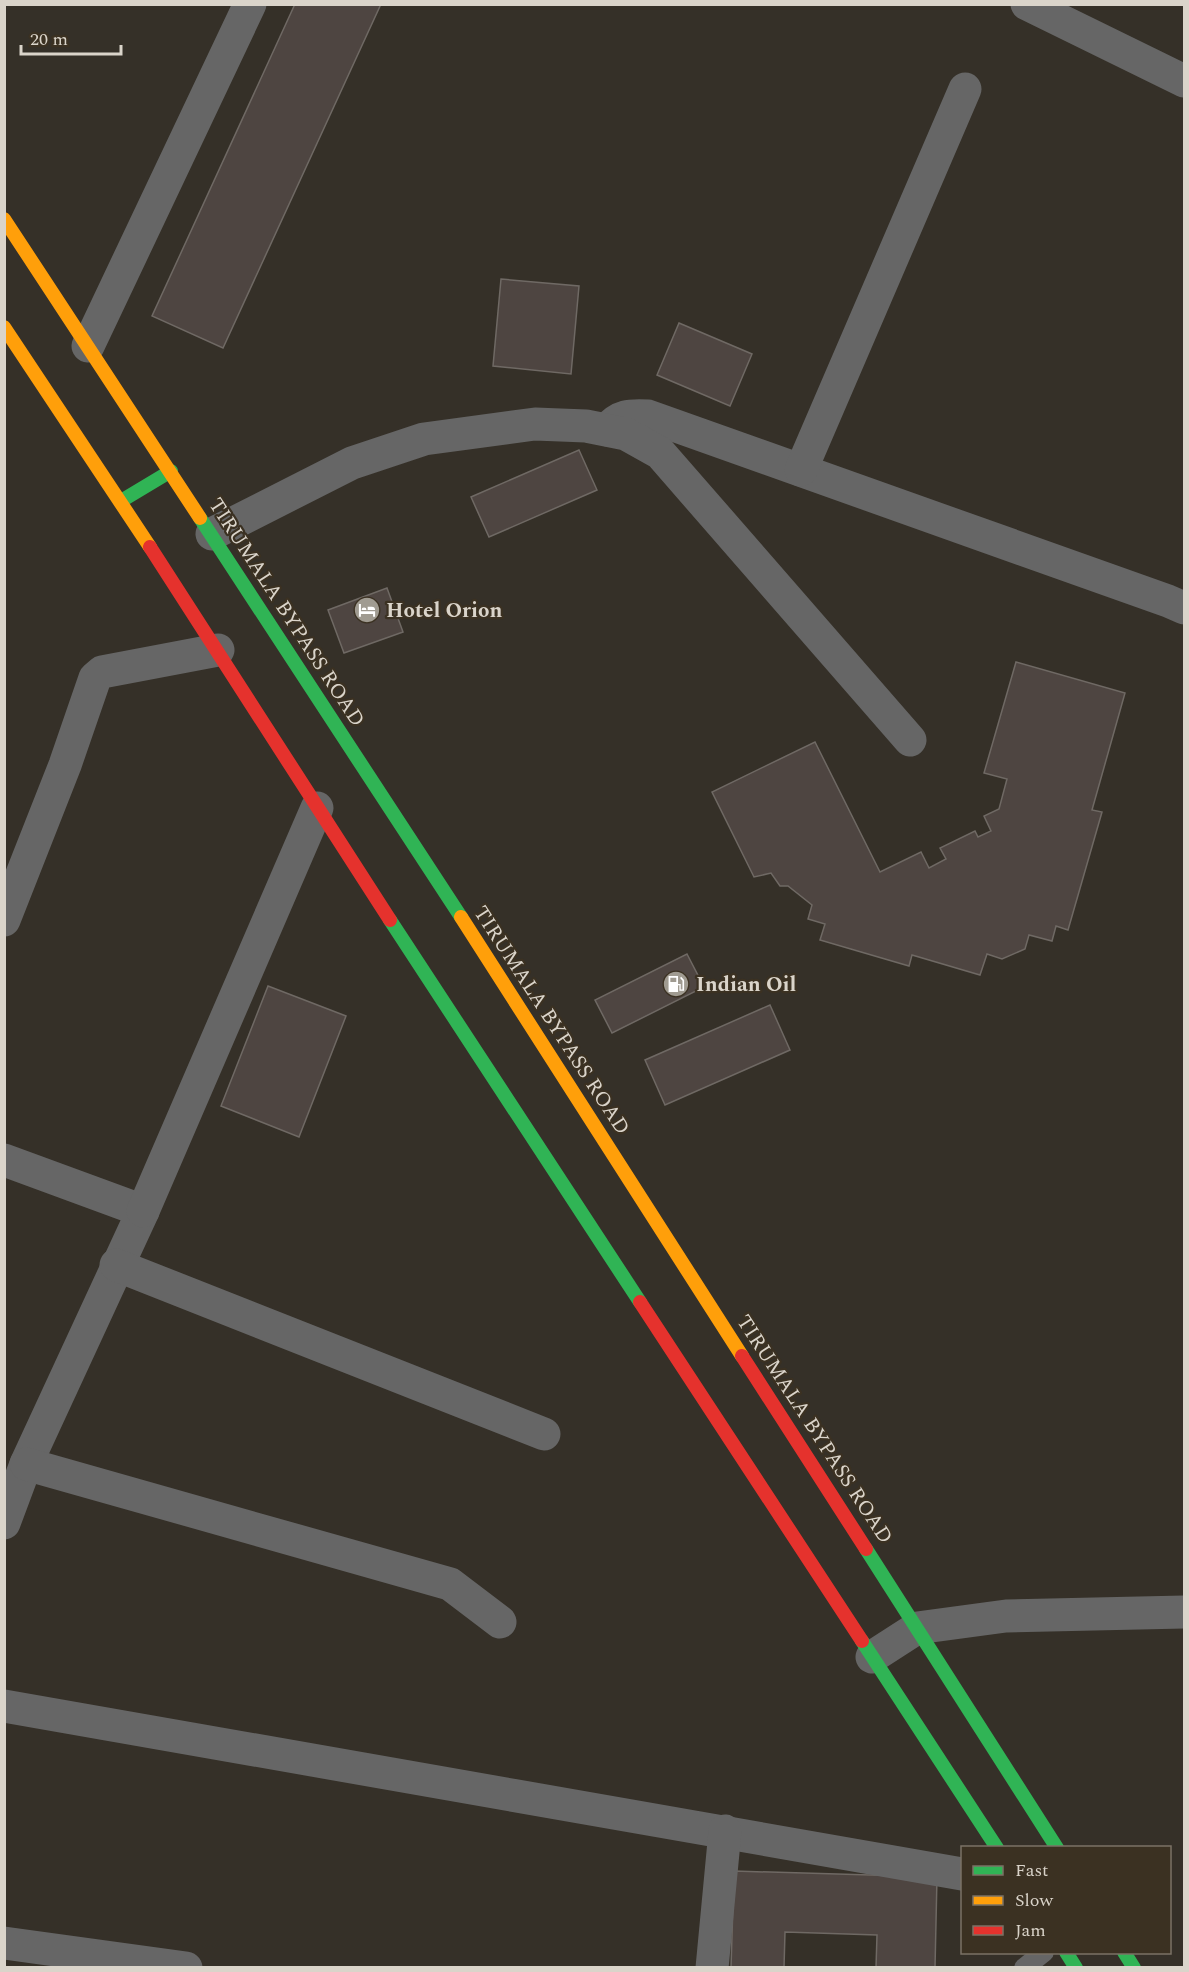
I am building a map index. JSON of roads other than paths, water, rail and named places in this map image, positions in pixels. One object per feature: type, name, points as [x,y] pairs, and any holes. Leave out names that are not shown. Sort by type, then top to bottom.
[{"type":"main road","name":"TIRUMALA BYPASS ROAD","points":[[4,219],[171,471],[520,1008],[1056,1846]]},
{"type":"main road","points":[[4,327],[121,501],[317,808],[997,1846]]},
{"type":"main road","points":[[121,501],[171,471]]},
{"type":"main road","points":[[1067,1954],[1076,1968]]},
{"type":"main road","points":[[1125,1954],[1134,1968]]},
{"type":"street","points":[[88,346],[250,4]]},
{"type":"street","points":[[1027,4],[1185,81]]},
{"type":"street","points":[[801,470],[965,89]]},
{"type":"street","points":[[607,430],[620,417],[648,416],[1185,608]]},
{"type":"street","points":[[212,534],[352,464],[424,439],[535,424],[586,426],[626,434],[660,453],[910,740]]},
{"type":"street","points":[[4,920],[65,765],[95,678],[102,672],[218,650]]},
{"type":"street","points":[[4,1522],[26,1464],[116,1265],[143,1211],[317,808]]},
{"type":"street","points":[[4,1160],[143,1211]]},
{"type":"street","points":[[116,1265],[544,1434]]},
{"type":"street","points":[[26,1464],[450,1584],[500,1622]]},
{"type":"street","points":[[872,1657],[917,1628],[1006,1616],[1185,1612]]},
{"type":"street","points":[[4,1706],[961,1874]]},
{"type":"street","points":[[712,1968],[725,1831]]},
{"type":"street","points":[[4,1943],[186,1968]]},
{"type":"lane","points":[[1024,1968],[1043,1954]]},
{"type":"place","name":"Hotel Orion","points":[[367,610]]},
{"type":"place","name":"Indian Oil","points":[[676,984]]}]
